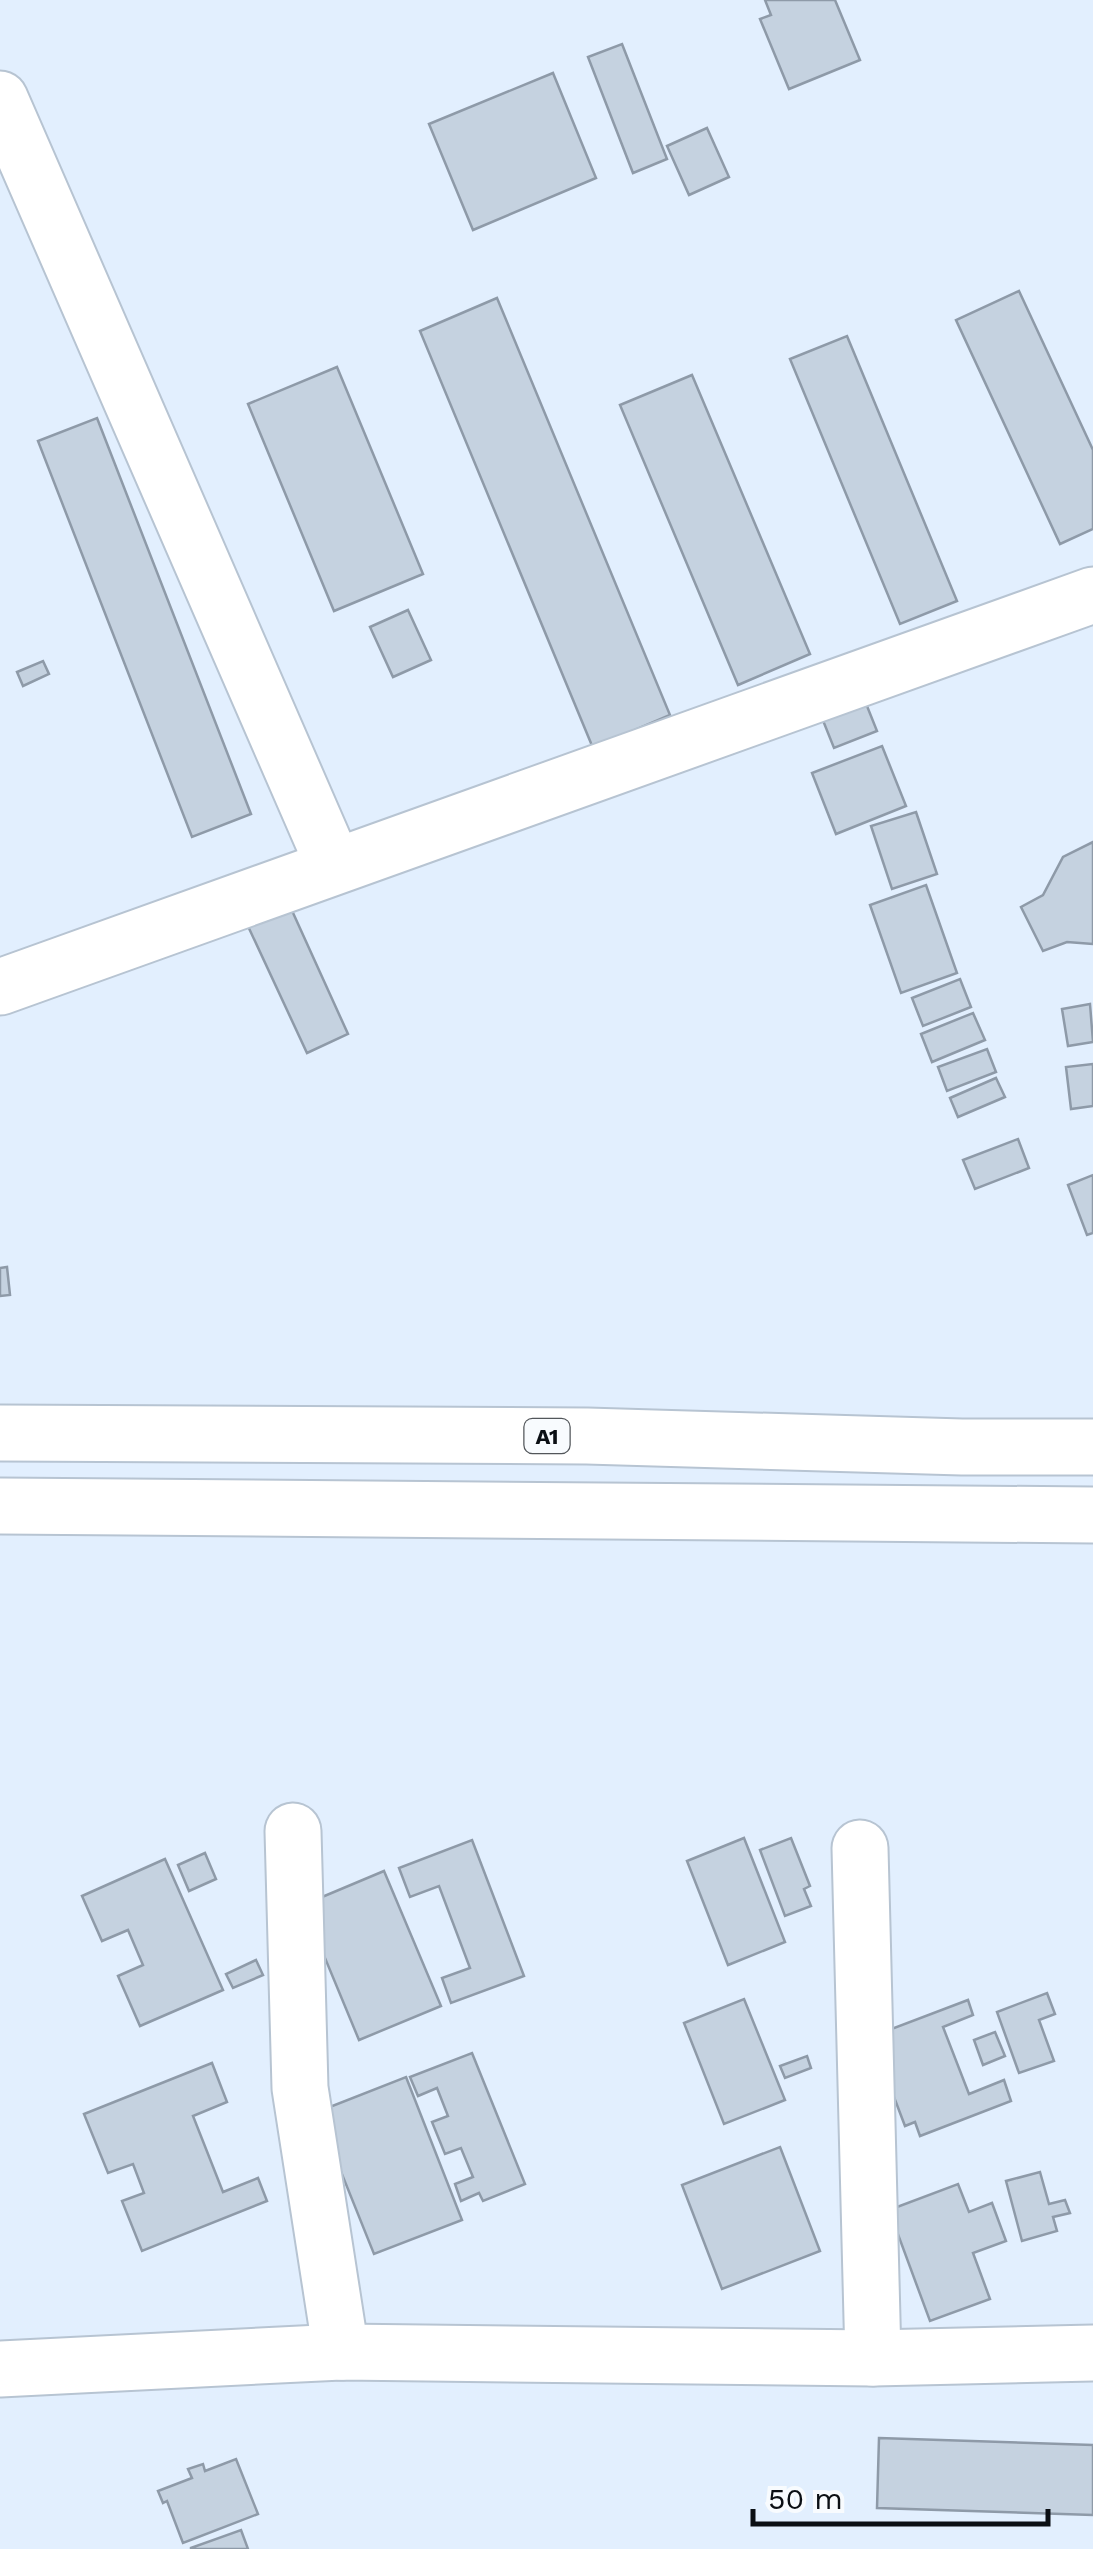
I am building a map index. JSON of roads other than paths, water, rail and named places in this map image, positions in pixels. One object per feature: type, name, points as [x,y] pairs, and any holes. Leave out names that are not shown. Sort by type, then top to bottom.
[{"type":"main road","points":[[0,99],[334,866]]},
{"type":"main road","points":[[0,986],[1093,594]]},
{"type":"main road","name":"A1","points":[[0,1433],[586,1436],[1093,1447]]},
{"type":"main road","points":[[0,1506],[1093,1515]]},
{"type":"main road","points":[[293,1830],[300,2088],[341,2352]]},
{"type":"main road","points":[[860,1848],[873,2358]]},
{"type":"main road","points":[[0,2369],[341,2352],[873,2358],[1093,2352]]}]
